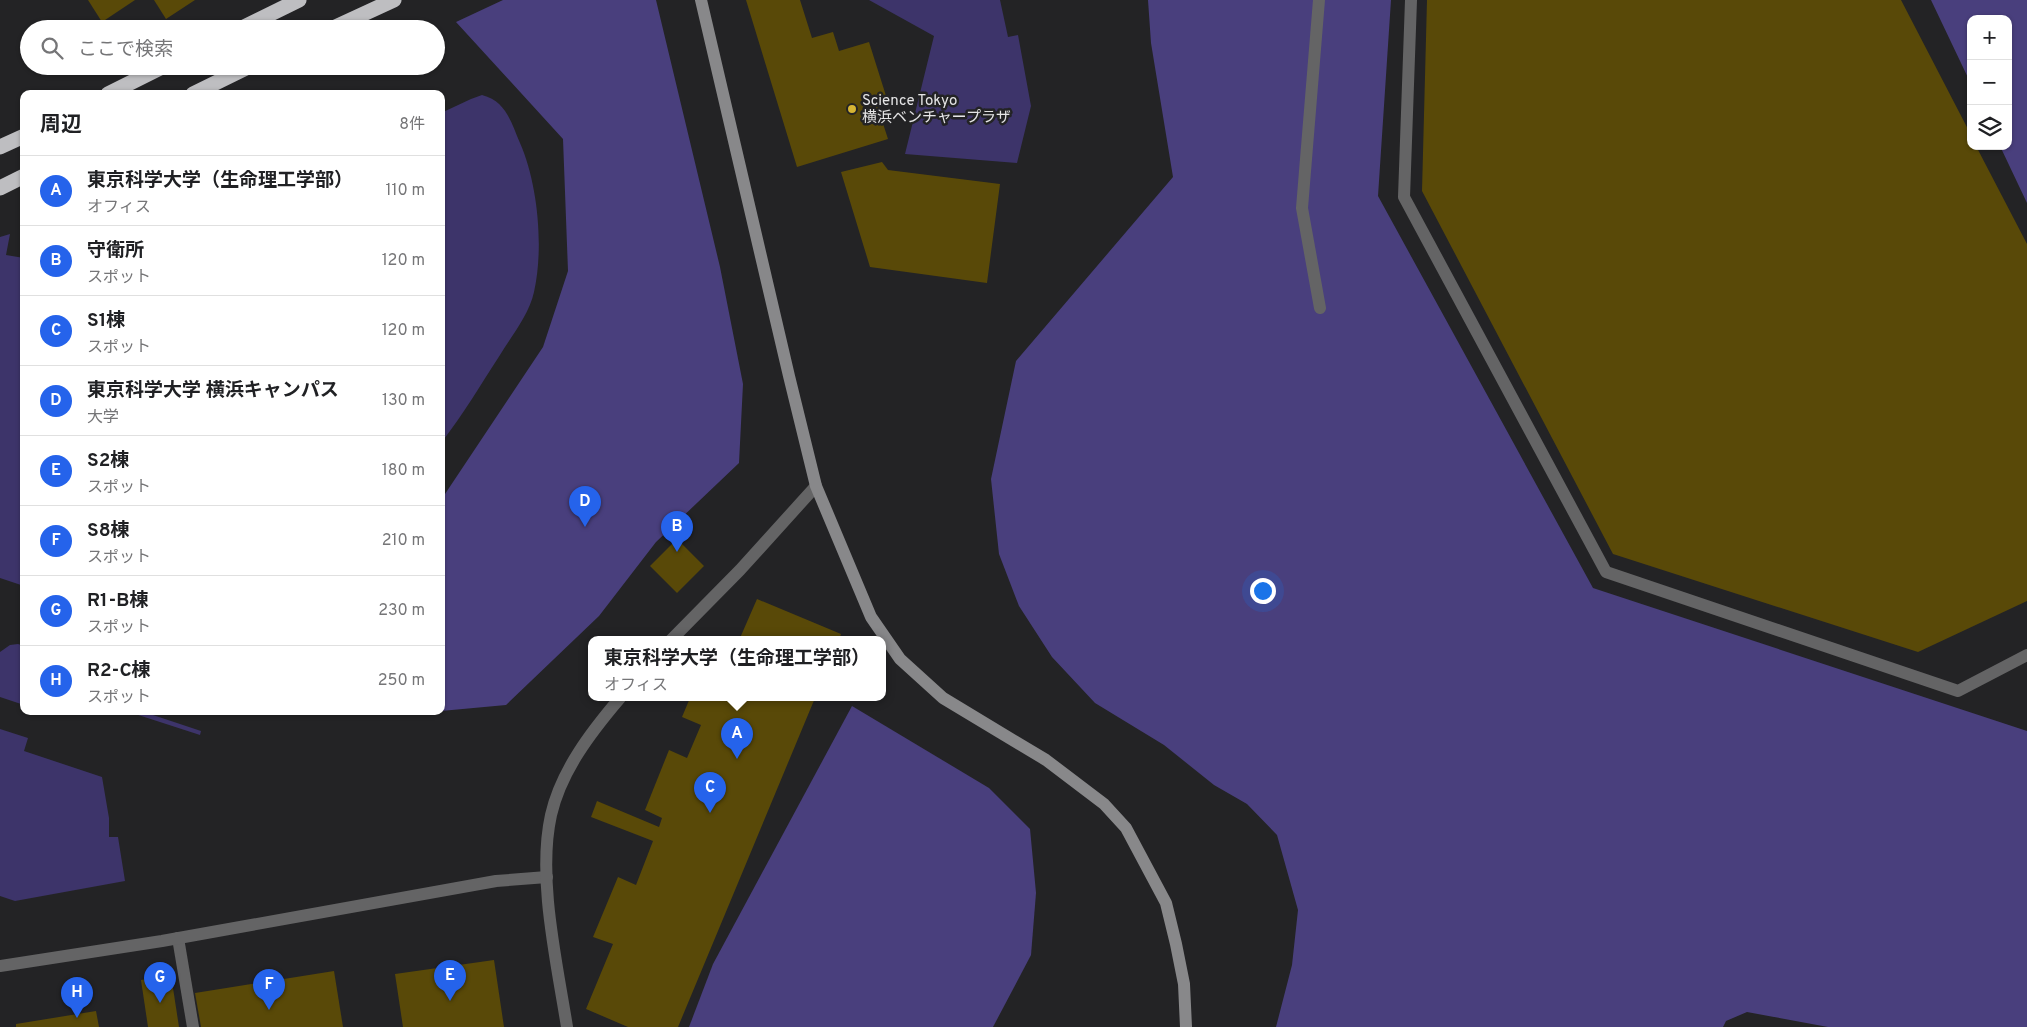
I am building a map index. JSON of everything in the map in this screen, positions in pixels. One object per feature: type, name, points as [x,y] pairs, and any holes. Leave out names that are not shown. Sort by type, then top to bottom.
[{"type":"highway","points":[[258,20],[298,0]]},
{"type":"highway","points":[[351,20],[394,0]]},
{"type":"highway","points":[[116,90],[146,75]]},
{"type":"highway","points":[[201,90],[232,75]]},
{"type":"highway","points":[[0,147],[20,138]]},
{"type":"highway","points":[[0,188],[20,178]]},
{"type":"street","points":[[701,0],[788,376],[816,486],[871,617],[884,636]]},
{"type":"street","points":[[886,639],[900,659],[943,698],[1046,760],[1104,804],[1126,828],[1166,903],[1184,984],[1186,1027]]},
{"type":"lane","points":[[1319,0],[1302,208],[1320,308]]},
{"type":"lane","points":[[1411,0],[1404,197],[1606,572],[1958,691],[2027,655]]},
{"type":"lane","points":[[675,636],[740,570],[816,486]]},
{"type":"lane","points":[[567,1027],[551,928],[545,854],[550,824],[561,786],[580,750],[618,701]]},
{"type":"lane","points":[[0,966],[178,938],[496,881],[547,877]]},
{"type":"lane","points":[[178,938],[192,1027]]},
{"type":"shaded area","points":[[503,0],[656,0],[720,267],[743,384],[739,463],[656,542],[599,616],[506,705],[445,711],[445,494],[543,347],[568,271],[563,139],[456,22]]},
{"type":"shaded area","points":[[869,0],[1000,0],[1008,37],[1018,35],[1031,106],[1017,163],[905,154],[934,36]]},
{"type":"shaded area","points":[[1148,0],[1391,0],[1378,196],[1593,588],[2027,731],[2027,1027],[1828,1027],[1747,1012],[1726,1021],[1723,1027],[1276,1027],[1292,965],[1298,910],[1277,835],[1247,804],[1214,785],[1164,745],[1095,703],[1052,657],[1019,606],[999,554],[991,479],[1016,361],[1173,177],[1151,43]]},
{"type":"shaded area","points":[[1931,0],[2027,0],[2027,203],[2002,150],[2012,150],[2012,15],[1967,15],[1967,76]]},
{"type":"shaded area","points":[[482,95],[497,102],[507,113],[514,127],[526,159],[535,197],[539,256],[534,292],[524,317],[445,437],[445,111]]},
{"type":"shaded area","points":[[10,234],[6,255],[20,257],[20,585],[0,578],[0,237]]},
{"type":"shaded area","points":[[10,645],[20,645],[20,704],[0,697],[0,652]]},
{"type":"shaded area","points":[[852,706],[989,788],[1030,829],[1036,893],[1031,955],[993,1027],[689,1027],[713,964]]},
{"type":"shaded area","points":[[138,715],[153,715],[201,731],[200,735]]},
{"type":"shaded area","points":[[0,729],[28,738],[24,751],[102,777],[109,818],[109,837],[118,837],[125,881],[15,901],[0,896]]},
{"type":"building","points":[[88,0],[135,0],[105,20],[101,20]]},
{"type":"building","points":[[154,0],[195,0],[166,19]]},
{"type":"building","points":[[746,0],[800,0],[812,38],[833,32],[839,51],[869,42],[887,99],[876,102],[888,139],[797,167]]},
{"type":"building","points":[[1427,0],[1901,0],[1967,127],[1967,150],[1978,150],[2027,244],[2027,601],[1918,652],[1613,554],[1422,191]]},
{"type":"building","points":[[882,162],[888,170],[1000,184],[987,283],[870,267],[841,172]]},
{"type":"building","points":[[677,539],[704,566],[677,593],[650,566]]},
{"type":"building","points":[[757,599],[841,634],[840,636],[741,636]]},
{"type":"building","points":[[689,701],[814,701],[678,1027],[628,1027],[586,1009],[613,944],[593,937],[618,877],[636,885],[653,841],[591,817],[597,801],[659,827],[662,818],[645,810],[669,750],[687,758],[701,725],[682,717]]},
{"type":"building","points":[[494,960],[504,1027],[403,1027],[395,974]]},
{"type":"building","points":[[334,971],[343,1027],[201,1027],[195,993]]},
{"type":"building","points":[[171,975],[179,1027],[148,1027],[141,980]]},
{"type":"building","points":[[96,1011],[99,1027],[16,1027],[16,1024]]},
{"type":"place","name":"Science Tokyo 横浜ベンチャープラザ","points":[[852,109]]},
{"type":"place","name":"東京科学大学 横浜キャンパス","points":[[585,527]]},
{"type":"place","name":"守衛所","points":[[677,552]]},
{"type":"place","name":"東京科学大学（生命理工学部）","points":[[737,759]]},
{"type":"place","name":"S1棟","points":[[710,813]]},
{"type":"place","name":"S2棟","points":[[450,1001]]},
{"type":"place","name":"R1-B棟","points":[[160,1003]]},
{"type":"place","name":"S8棟","points":[[269,1010]]},
{"type":"place","name":"R2-C棟","points":[[77,1018]]}]
